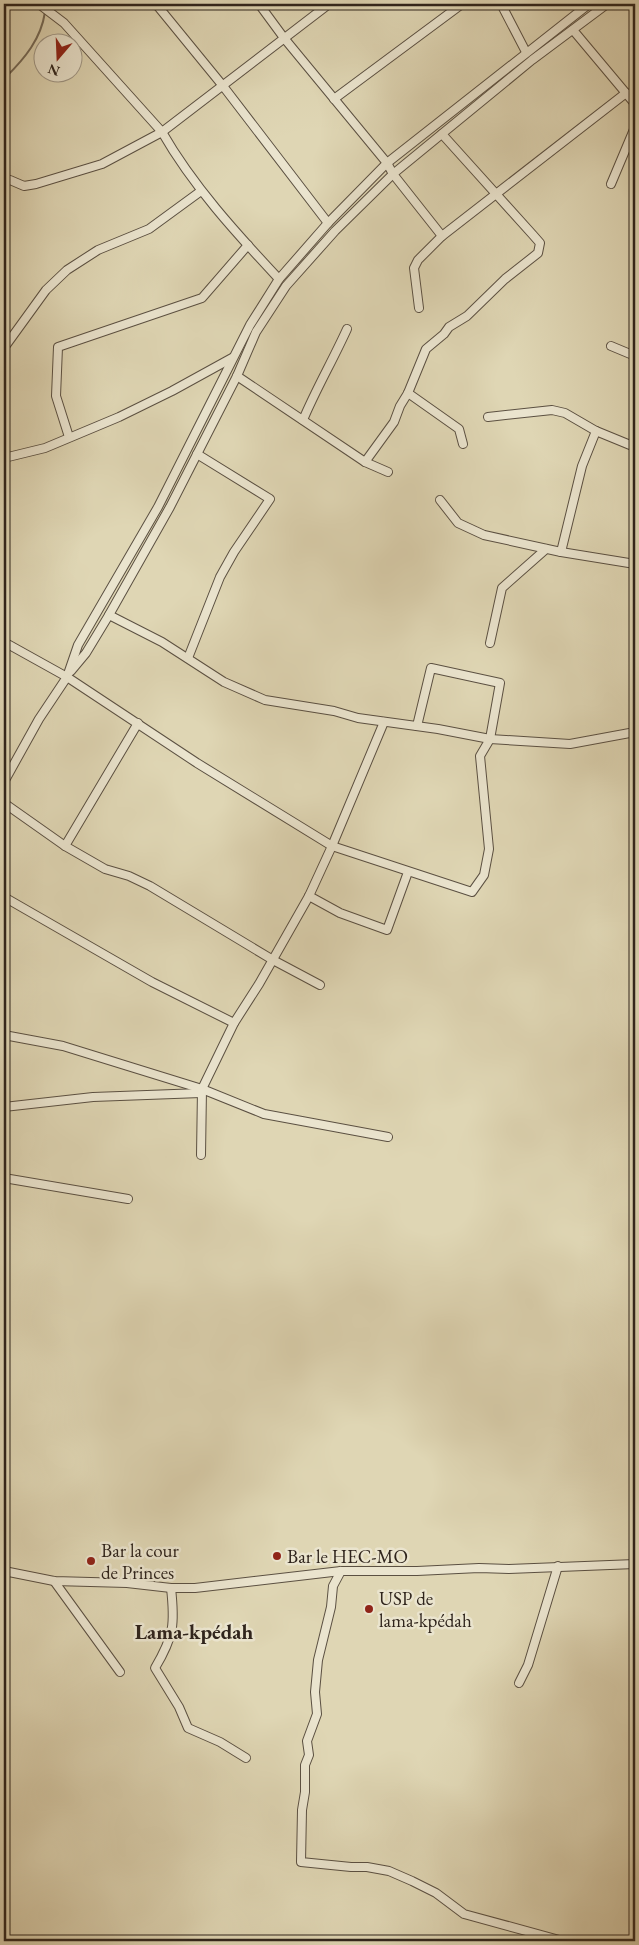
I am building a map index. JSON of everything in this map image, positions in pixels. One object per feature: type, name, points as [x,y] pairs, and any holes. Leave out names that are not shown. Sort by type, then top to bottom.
[{"type":"street","points":[[39,4],[64,23],[162,132],[201,191],[279,279]]},
{"type":"street","points":[[156,4],[223,86],[328,223]]},
{"type":"street","points":[[259,4],[284,38],[387,163],[393,174],[442,236]]},
{"type":"street","points":[[10,180],[24,186],[36,184],[102,164],[162,132],[329,4]]},
{"type":"street","points":[[334,98],[462,4]]},
{"type":"street","points":[[501,4],[526,52]]},
{"type":"street","points":[[67,677],[78,645],[158,507],[250,325],[279,279],[328,223],[387,163],[589,4]]},
{"type":"street","points":[[4,782],[39,719],[67,677],[86,653],[109,616],[170,507],[237,376],[256,332],[286,286],[335,231],[393,174],[504,83],[607,4]]},
{"type":"street","points":[[573,30],[635,104]]},
{"type":"street","points":[[419,308],[414,268],[418,260],[442,236],[626,93]]},
{"type":"street","points":[[611,184],[635,127]]},
{"type":"street","points":[[365,462],[394,422],[400,406],[408,394],[426,349],[444,334],[448,327],[467,316],[505,279],[538,253],[540,243],[442,134]]},
{"type":"street","points":[[4,348],[46,290],[67,270],[98,250],[149,229],[201,191]]},
{"type":"street","points":[[69,438],[56,396],[58,347],[202,298],[248,245]]},
{"type":"street","points":[[303,420],[318,385],[330,368],[347,329]]},
{"type":"street","points":[[611,346],[635,356]]},
{"type":"street","points":[[4,458],[45,448],[119,417],[172,392],[233,358]]},
{"type":"street","points":[[237,376],[365,462],[388,472]]},
{"type":"street","points":[[408,394],[459,429],[463,444]]},
{"type":"street","points":[[488,417],[552,410],[565,413],[596,431],[635,447]]},
{"type":"street","points":[[561,552],[582,466],[596,431]]},
{"type":"street","points":[[188,658],[220,577],[234,552],[270,499],[196,454]]},
{"type":"street","points":[[440,500],[458,523],[484,535],[561,552],[635,564]]},
{"type":"street","points":[[490,643],[502,588],[546,548]]},
{"type":"street","points":[[109,616],[123,621],[162,642],[224,682],[265,700],[334,711],[358,718],[438,729],[490,739],[570,744],[635,732]]},
{"type":"street","points":[[4,642],[67,677],[197,763],[332,846],[472,892],[484,876],[489,849],[480,756],[490,739],[500,683],[431,668],[417,726]]},
{"type":"street","points":[[201,1156],[202,1091],[234,1023],[273,960],[309,896],[384,722]]},
{"type":"street","points":[[65,846],[138,723]]},
{"type":"street","points":[[4,803],[65,846],[105,869],[129,876],[150,886],[273,960],[320,985]]},
{"type":"street","points":[[309,896],[340,913],[387,930],[408,872]]},
{"type":"street","points":[[4,896],[152,982],[234,1023]]},
{"type":"street","points":[[4,1035],[63,1046],[202,1091],[264,1114],[388,1137]]},
{"type":"street","points":[[4,1107],[93,1097],[202,1091]]},
{"type":"street","points":[[4,1178],[128,1199]]},
{"type":"street","points":[[4,1571],[54,1581],[127,1583],[171,1588],[195,1588],[341,1571],[509,1569],[635,1564]]},
{"type":"street","points":[[518,1683],[528,1665],[558,1566]]},
{"type":"street","points":[[341,1571],[333,1586],[331,1607],[318,1660],[314,1692],[317,1714],[307,1741],[309,1755],[304,1765],[305,1792],[302,1810],[301,1862],[367,1867],[389,1871],[436,1893],[464,1914],[558,1940]]},
{"type":"street","points":[[54,1581],[120,1672]]},
{"type":"street","points":[[171,1588],[174,1624],[168,1645],[155,1668],[188,1728],[220,1742],[246,1758]]},
{"type":"waterway","points":[[4,77],[13,70],[31,48],[40,31],[45,12]]},
{"type":"place","name":"Bar le HEC-MO","points":[[277,1556]]},
{"type":"place","name":"Bar la cour de Princes","points":[[91,1561]]},
{"type":"place","name":"USP de lama-kpédah","points":[[369,1609]]},
{"type":"district","name":"Lama-kpédah","points":[[194,1631]]}]
